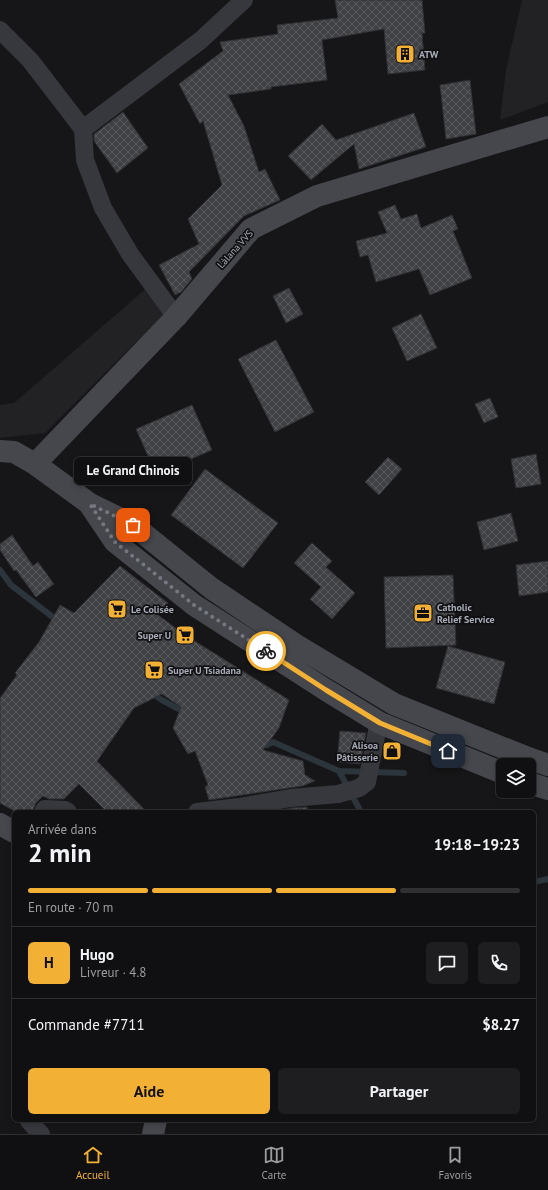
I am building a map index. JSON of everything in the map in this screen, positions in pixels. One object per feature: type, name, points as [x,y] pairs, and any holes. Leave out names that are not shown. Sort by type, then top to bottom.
[{"type":"street","points":[[83,129],[201,40],[244,0]]},
{"type":"street","points":[[0,30],[30,60],[83,129],[85,160],[103,208],[130,254],[176,317]]},
{"type":"street","name":"Làlana VVS","points":[[35,464],[176,317],[252,229],[317,196],[548,127]]},
{"type":"street","points":[[0,451],[14,452],[35,464],[90,504],[133,525],[211,588],[296,644],[394,704],[548,765]]},
{"type":"street","points":[[90,504],[115,542],[194,605],[326,690],[379,721],[496,771]]},
{"type":"street","points":[[214,810],[357,788],[371,762],[379,721]]},
{"type":"street","points":[[536,785],[548,789]]},
{"type":"street","points":[[44,810],[65,810]]},
{"type":"street","points":[[0,824],[12,831]]},
{"type":"street","points":[[153,1134],[156,1122]]},
{"type":"shaded area","points":[[522,0],[548,0],[548,102],[500,120],[506,70]]},
{"type":"shaded area","points":[[149,286],[169,309],[45,433],[0,438],[0,405],[14,403]]},
{"type":"building","points":[[335,0],[422,0],[425,33],[422,33],[425,70],[388,74],[384,29],[322,40],[327,80],[271,87],[271,89],[229,95],[227,93],[244,126],[259,172],[265,169],[280,200],[244,216],[189,272],[192,279],[181,292],[175,295],[159,265],[199,244],[188,219],[222,185],[203,121],[200,124],[179,84],[223,51],[220,42],[278,34],[277,25],[338,18]]},
{"type":"building","points":[[470,80],[476,134],[446,139],[440,85]]},
{"type":"building","points":[[123,112],[148,148],[117,173],[94,141],[94,134]]},
{"type":"building","points":[[414,113],[426,147],[359,169],[354,144],[311,180],[288,156],[322,124],[336,140]]},
{"type":"building","points":[[395,205],[401,219],[417,214],[421,228],[452,215],[458,229],[453,231],[472,278],[430,295],[419,269],[376,282],[368,255],[360,257],[356,241],[387,233],[378,212]]},
{"type":"building","points":[[289,288],[303,314],[286,323],[273,296]]},
{"type":"building","points":[[421,314],[437,348],[407,361],[392,328]]},
{"type":"building","points":[[276,340],[314,412],[275,432],[238,359]]},
{"type":"building","points":[[490,398],[498,417],[484,423],[475,404]]},
{"type":"building","points":[[192,405],[212,450],[156,474],[136,429]]},
{"type":"building","points":[[536,454],[541,484],[516,488],[511,459]]},
{"type":"building","points":[[388,457],[402,469],[379,495],[365,482]]},
{"type":"building","points":[[205,469],[278,523],[243,568],[171,515]]},
{"type":"building","points":[[511,513],[518,541],[484,550],[477,522]]},
{"type":"building","points":[[12,535],[33,566],[38,562],[54,584],[36,597],[16,570],[14,571],[0,550],[0,544]]},
{"type":"building","points":[[312,543],[332,561],[326,567],[355,593],[332,619],[310,599],[321,587],[294,563]]},
{"type":"building","points":[[548,561],[548,592],[519,596],[516,565]]},
{"type":"building","points":[[120,566],[168,603],[158,615],[185,635],[289,700],[279,728],[263,750],[303,761],[305,775],[315,781],[302,786],[209,800],[205,787],[208,785],[195,751],[188,754],[173,728],[181,707],[162,694],[134,708],[97,761],[145,810],[105,810],[79,784],[64,799],[49,799],[43,796],[36,803],[33,810],[12,810],[0,803],[0,698],[17,675],[15,673],[39,642],[60,605],[74,613]]},
{"type":"building","points":[[453,575],[456,645],[386,648],[384,577]]},
{"type":"building","points":[[448,646],[505,662],[494,704],[436,688]]},
{"type":"building","points":[[340,731],[366,733],[360,764],[337,762]]},
{"type":"building","points":[[307,807],[308,810],[282,810]]},
{"type":"waterway","points":[[0,570],[11,585],[58,621]]},
{"type":"waterway","points":[[151,692],[160,699],[186,713]]},
{"type":"waterway","points":[[260,742],[267,745],[273,742],[339,771],[404,773]]},
{"type":"waterway","points":[[339,771],[360,810]]},
{"type":"waterway","points":[[536,882],[548,879]]},
{"type":"way so far","points":[[133,525],[90,504],[115,542],[194,605],[266,651]]},
{"type":"place","name":"ATW","points":[[405,54]]},
{"type":"place","name":"Le Grand Chinois","points":[[133,525]]},
{"type":"place","name":"Le Colisée","points":[[117,609]]},
{"type":"place","name":"Catholic Relief Service","points":[[423,613]]},
{"type":"place","name":"Super U","points":[[185,635]]},
{"type":"place","name":"Super U Tsiadana","points":[[154,670]]},
{"type":"place","name":"Alisoa Pâtisserie","points":[[392,751]]},
{"type":"route","points":[[266,651],[380,723],[448,751]]}]
